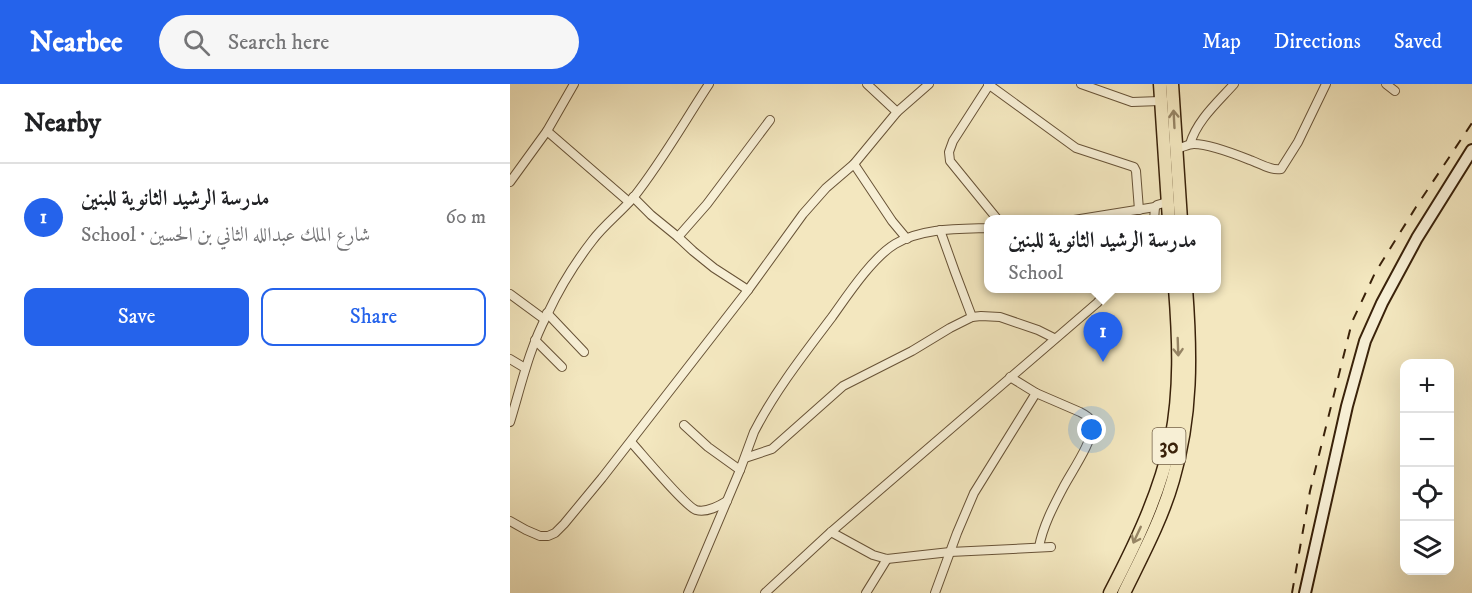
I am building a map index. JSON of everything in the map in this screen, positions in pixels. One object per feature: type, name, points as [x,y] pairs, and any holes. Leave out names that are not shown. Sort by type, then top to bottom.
[{"type":"main road","points":[[1160,84],[1169,215]]},
{"type":"main road","points":[[1172,84],[1181,215]]},
{"type":"main road","name":"30","points":[[1116,592],[1165,464],[1171,439],[1178,387],[1179,353],[1175,293]]},
{"type":"main road","name":"30","points":[[1116,592],[1148,543],[1173,480],[1187,409],[1190,368],[1186,293]]},
{"type":"street","points":[[510,182],[547,131],[574,84]]},
{"type":"street","points":[[510,422],[535,340],[576,263],[593,239],[631,200],[709,84]]},
{"type":"street","points":[[867,84],[897,112]]},
{"type":"street","points":[[510,521],[540,536],[555,533],[630,442],[748,290],[803,214],[826,188],[854,164],[897,112],[928,84]]},
{"type":"street","points":[[1081,84],[1132,102],[1160,101]]},
{"type":"street","points":[[1190,144],[1192,135],[1204,118],[1234,84]]},
{"type":"street","points":[[1175,149],[1190,144],[1205,145],[1270,168],[1281,169],[1298,142],[1326,84]]},
{"type":"street","points":[[1386,84],[1395,91]]},
{"type":"street","points":[[995,215],[950,161],[949,152],[953,141],[988,85],[1076,148],[1134,167],[1139,210]]},
{"type":"street","points":[[678,237],[770,120]]},
{"type":"street","points":[[547,131],[714,268],[748,290]]},
{"type":"street","points":[[1305,593],[1349,396],[1365,341],[1399,271],[1472,150]]},
{"type":"street","points":[[854,164],[892,221],[907,238]]},
{"type":"street","points":[[1103,215],[1155,207],[1167,202]]},
{"type":"street","points":[[1154,215],[1155,207]]},
{"type":"street","points":[[688,593],[741,470],[754,432],[773,399],[879,256],[894,244],[907,238],[940,230],[984,228]]},
{"type":"street","points":[[940,230],[972,318]]},
{"type":"street","points":[[765,593],[831,532],[1107,293]]},
{"type":"street","points":[[510,294],[546,316],[584,352]]},
{"type":"street","points":[[745,458],[772,449],[843,386],[972,318],[1000,317],[1054,338]]},
{"type":"street","points":[[535,340],[562,367]]},
{"type":"street","points":[[510,359],[525,368]]},
{"type":"street","points":[[1010,377],[1036,393],[1087,416],[1092,422],[1092,429],[1083,453],[1045,524],[1039,548]]},
{"type":"street","points":[[935,593],[974,493],[1036,393]]},
{"type":"street","points":[[684,425],[708,447],[741,470]]},
{"type":"street","points":[[630,442],[695,509],[708,510],[727,501]]},
{"type":"street","points":[[831,532],[873,555],[886,559],[950,552],[1051,547]]},
{"type":"street","points":[[866,593],[886,559]]},
{"type":"railway","points":[[1292,593],[1310,491],[1352,322],[1375,273],[1472,123]]},
{"type":"place","name":"مدرسة الرشيد الثانوية للبنين","points":[[1103,362]]}]
